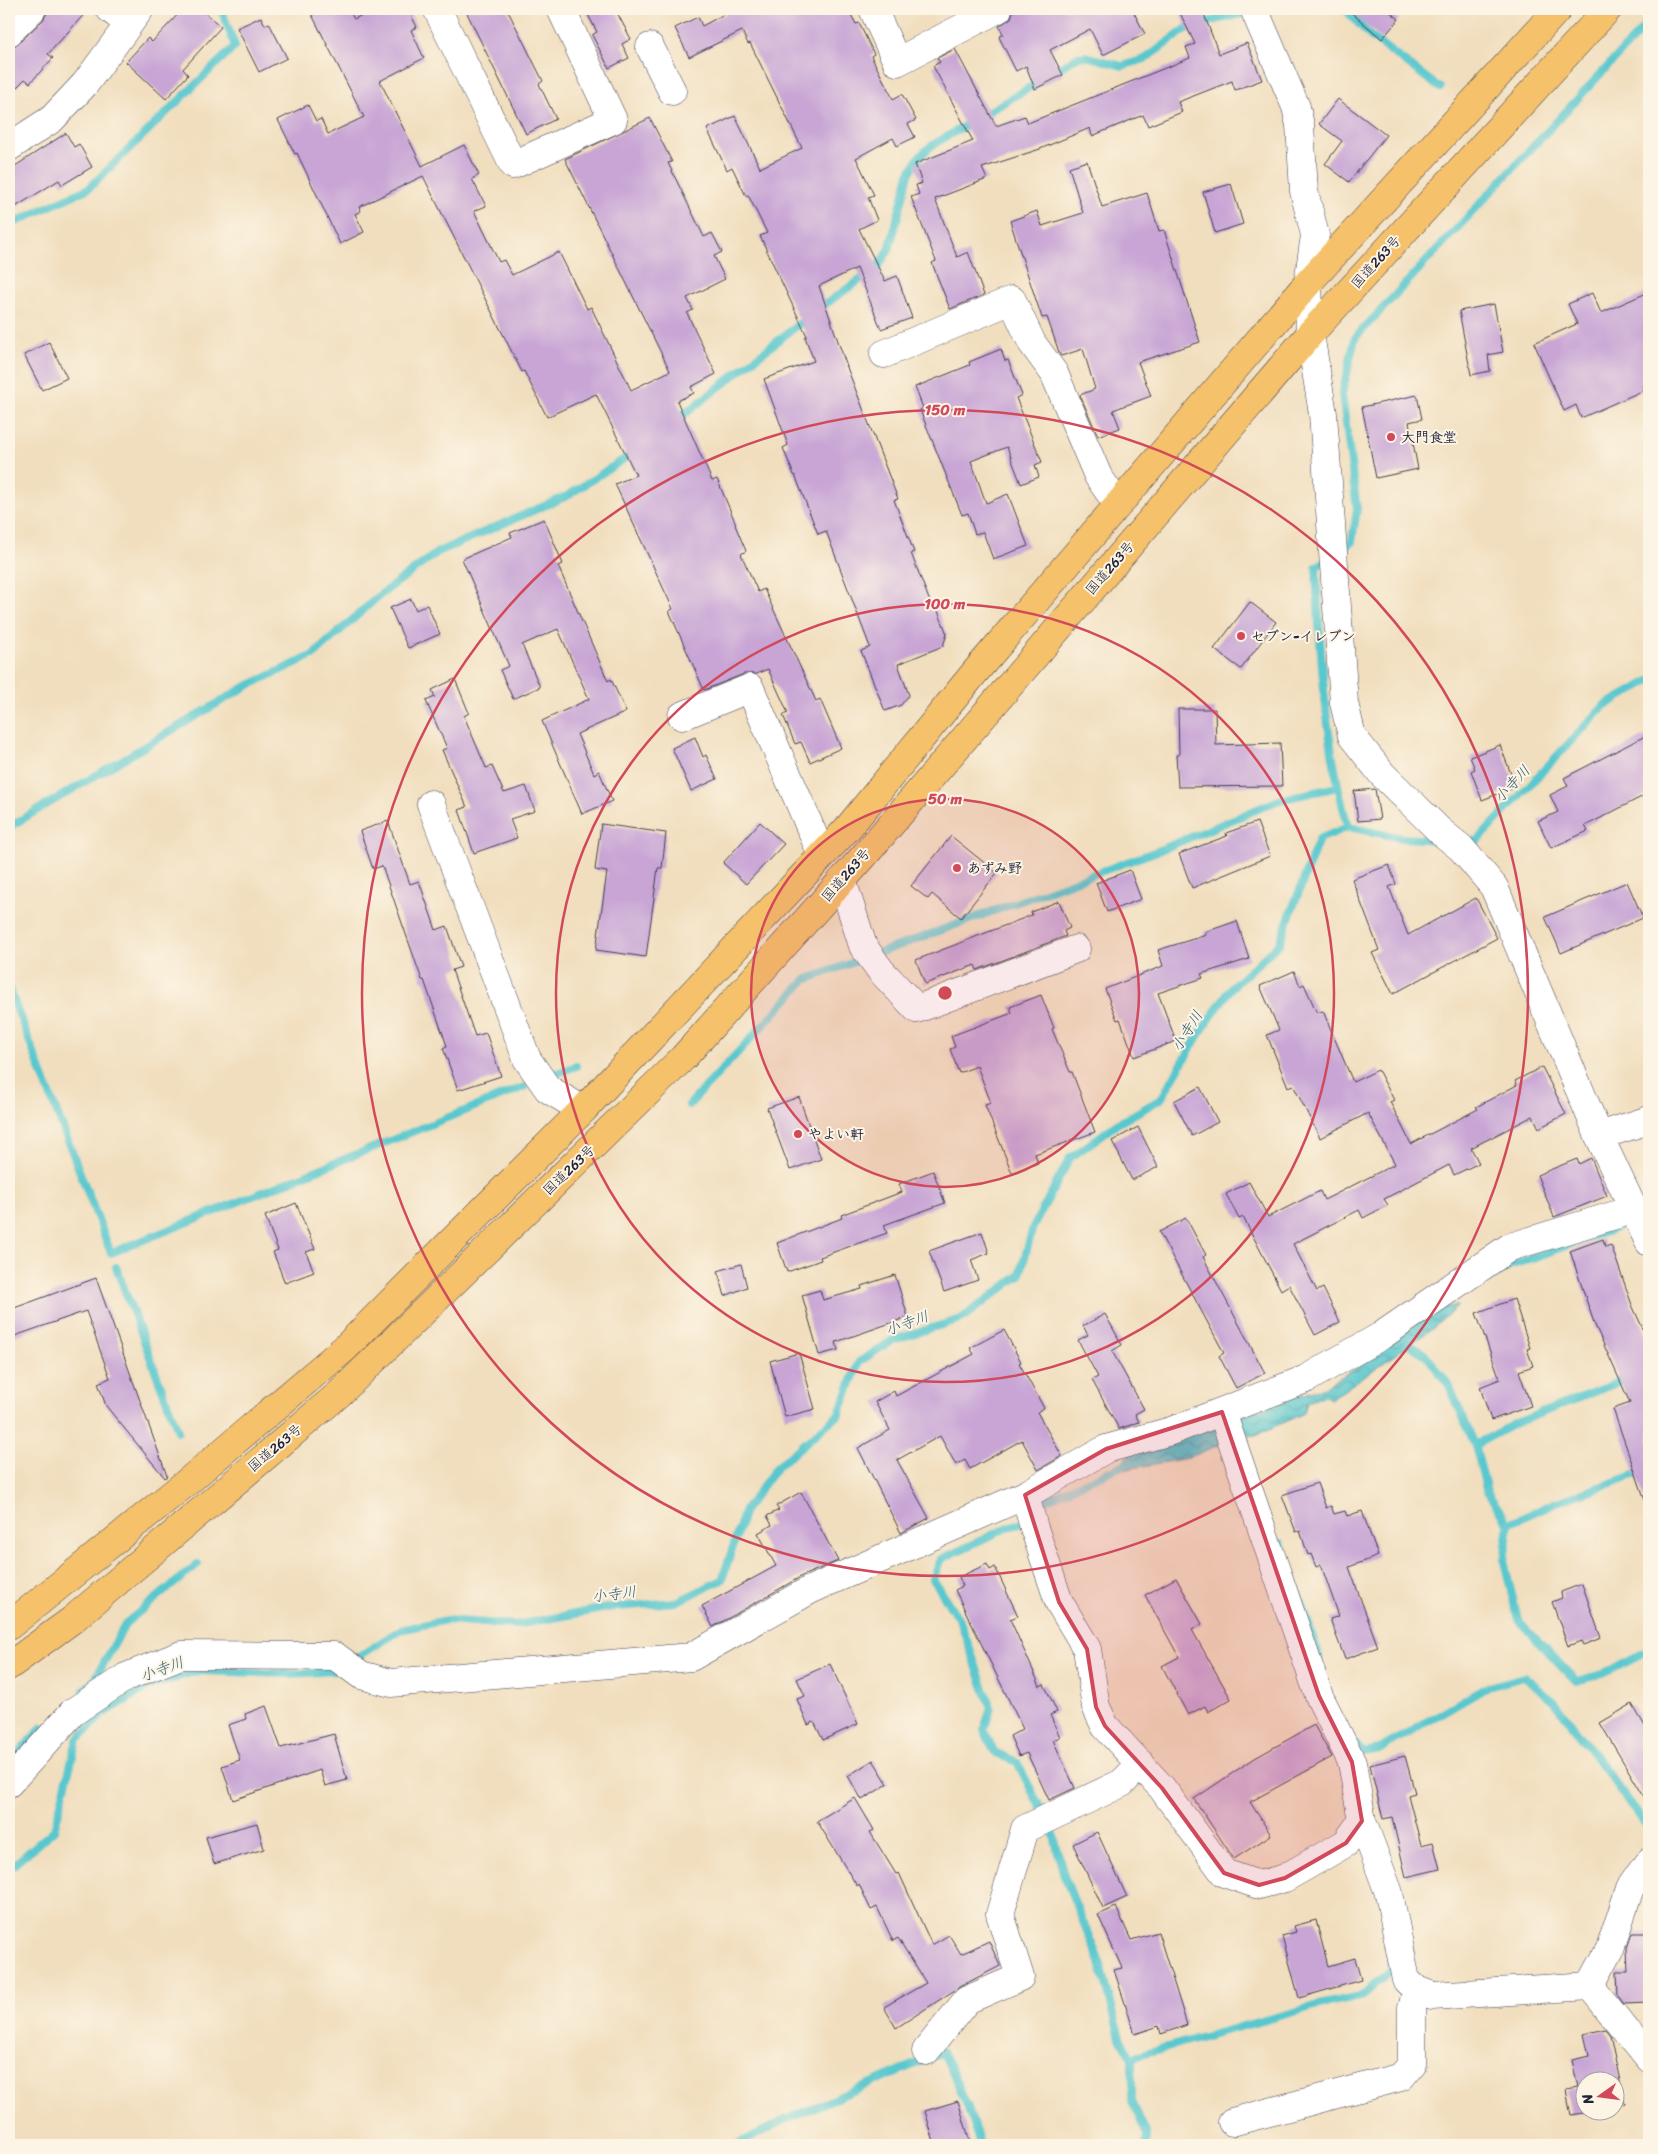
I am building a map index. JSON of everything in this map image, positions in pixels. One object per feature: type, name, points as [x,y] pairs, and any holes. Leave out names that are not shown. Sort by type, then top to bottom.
[{"type":"highway","points":[[9,1626],[186,1483],[344,1348],[583,1110],[848,828],[976,672],[1308,282],[1558,9]]},
{"type":"highway","name":"国道263号","points":[[9,1666],[72,1620],[339,1394],[683,1058],[842,880],[1310,334],[1608,9]]},
{"type":"street","points":[[9,32],[32,9]]},
{"type":"street","points":[[437,9],[513,165],[613,120],[561,9]]},
{"type":"street","points":[[874,9],[897,62],[998,9]]},
{"type":"street","points":[[9,1783],[73,1712],[126,1678],[181,1655],[335,1656],[361,1674],[391,1684],[691,1657],[810,1590],[1029,1511],[1106,1449],[1171,1431],[1306,1379],[1381,1336],[1510,1246],[1642,1226],[1599,1136],[1494,887],[1461,848],[1440,831],[1382,774],[1352,736],[1344,702],[1323,414],[1310,334],[1308,282],[1315,234],[1304,191],[1300,125],[1296,107],[1266,33],[1254,9]]},
{"type":"street","points":[[9,147],[52,119],[84,84],[126,14]]},
{"type":"street","points":[[650,46],[672,91]]},
{"type":"street","points":[[884,354],[1012,300],[1032,342],[1054,373],[1098,476],[1118,505]]},
{"type":"street","points":[[682,716],[750,688],[822,854]]},
{"type":"street","points":[[431,804],[527,1060],[548,1089],[583,1110]]},
{"type":"street","points":[[842,880],[864,946],[881,971],[917,1009],[1076,950]]},
{"type":"street","points":[[1599,1136],[1649,1120]]},
{"type":"street","points":[[1222,1412],[1319,1696],[1352,1762],[1362,1821],[1389,1893],[1406,1980],[1417,1990],[1432,1996],[1590,1986]]},
{"type":"street","points":[[1029,1511],[1059,1602],[1087,1648],[1096,1707],[1105,1726],[1162,1788],[1224,1873],[1259,1885],[1285,1878],[1346,1843],[1362,1821]]},
{"type":"street","points":[[926,2051],[967,2000],[1020,1977],[1000,1914],[1025,1829],[1122,1783],[1141,1764]]},
{"type":"street","points":[[1590,1986],[1610,1949],[1630,1888],[1649,1861]]},
{"type":"street","points":[[1590,1986],[1649,2059]]},
{"type":"street","points":[[1232,2122],[1401,2077],[1412,2064],[1412,2008],[1417,1990]]},
{"type":"highlighted area","points":[[1222,1412],[1319,1696],[1352,1762],[1362,1821],[1346,1843],[1285,1878],[1259,1885],[1224,1873],[1162,1788],[1105,1726],[1096,1707],[1087,1649],[1059,1602],[1025,1495],[1106,1449]]},
{"type":"water","points":[[1458,1306],[1432,1329],[1331,1399],[1325,1396],[1307,1402],[1304,1413],[1256,1435],[1237,1437],[1188,1458],[1116,1471],[1128,1455],[1322,1388],[1363,1364],[1438,1307]]},
{"type":"building","points":[[49,9],[89,9],[48,54],[53,58],[30,83],[25,79],[9,95],[9,52],[43,20]]},
{"type":"building","points":[[183,9],[201,9],[221,27],[183,69],[188,75],[166,99],[126,62],[148,38],[152,42]]},
{"type":"building","points":[[309,9],[348,9],[354,19],[375,9],[408,9],[417,27],[411,30],[424,58],[380,81],[422,166],[464,145],[479,175],[472,179],[486,206],[474,211],[499,262],[504,260],[512,275],[559,252],[587,309],[591,307],[631,390],[670,371],[565,159],[650,118],[672,162],[668,163],[704,237],[712,233],[722,252],[714,256],[725,279],[687,298],[693,310],[687,313],[716,374],[691,387],[694,393],[677,401],[712,481],[717,479],[746,551],[741,554],[758,592],[764,589],[816,701],[820,699],[841,748],[810,762],[801,742],[795,744],[783,715],[788,713],[768,669],[756,674],[744,674],[704,690],[669,611],[673,609],[615,484],[636,475],[596,394],[547,417],[524,371],[522,372],[423,176],[359,207],[361,211],[355,214],[364,232],[340,244],[297,153],[295,154],[278,120],[308,105],[316,121],[321,119],[328,134],[364,117]]},
{"type":"building","points":[[465,9],[507,9],[543,81],[539,84],[556,119],[526,134]]},
{"type":"building","points":[[585,9],[615,9],[631,39],[622,44],[629,58],[609,68],[592,35],[597,32]]},
{"type":"building","points":[[731,9],[848,9],[856,24],[859,23],[874,54],[871,56],[893,99],[902,94],[916,120],[908,124],[915,137],[897,146],[893,138],[856,158],[874,195],[868,197],[877,220],[859,229],[885,281],[897,276],[912,318],[881,329],[857,268],[819,286],[848,370],[898,499],[894,500],[914,552],[911,553],[932,607],[936,606],[947,634],[943,646],[898,664],[909,695],[901,705],[885,711],[861,651],[870,647],[826,531],[818,534],[783,448],[788,445],[764,379],[814,361],[805,337],[807,336],[760,236],[767,233],[732,167],[727,170],[707,129],[735,116],[760,168],[802,148],[750,43],[748,44],[742,31],[689,57],[675,28],[698,17],[702,26]]},
{"type":"building","points":[[1017,9],[1132,9],[1145,34],[1103,55],[1090,29],[1050,50],[1063,75],[1035,89],[1026,66],[1016,71],[999,37],[1003,34],[999,26],[1011,18],[1013,11]]},
{"type":"building","points":[[1178,9],[1202,9],[1219,54],[1247,43],[1262,80],[1235,90],[1232,81],[1178,102],[1182,112],[1148,126],[1143,115],[1092,136],[1090,128],[1040,149],[982,168],[987,179],[935,199],[957,257],[968,252],[984,295],[950,309],[932,263],[936,261],[911,197],[919,194],[916,185],[922,183],[915,164],[973,141],[933,66],[940,62],[937,58],[955,49],[996,126],[1025,116],[1028,123],[1190,58],[1186,47],[1195,44]]},
{"type":"building","points":[[1347,9],[1386,9],[1399,19],[1382,39]]},
{"type":"building","points":[[261,17],[265,25],[269,23],[287,58],[259,72],[237,28]]},
{"type":"building","points":[[1338,99],[1386,135],[1349,182],[1325,164],[1342,141],[1319,124]]},
{"type":"building","points":[[66,133],[74,147],[79,144],[92,167],[62,185],[59,180],[9,211],[9,170]]},
{"type":"building","points":[[1087,161],[1102,207],[1147,193],[1159,231],[1164,230],[1200,342],[1138,362],[1151,396],[1113,410],[1120,428],[1098,436],[1080,395],[1095,389],[1083,349],[1060,355],[1047,317],[1042,318],[1010,221],[1037,211],[1042,226],[1083,213],[1069,167]]},
{"type":"building","points":[[1231,184],[1243,224],[1215,233],[1203,192]]},
{"type":"building","points":[[1649,292],[1649,383],[1642,386],[1644,390],[1581,418],[1576,405],[1564,411],[1534,343],[1577,324],[1568,304],[1592,293],[1601,313]]},
{"type":"building","points":[[1494,304],[1503,352],[1488,355],[1490,371],[1471,375],[1459,311]]},
{"type":"building","points":[[49,342],[67,378],[42,390],[24,355]]},
{"type":"building","points":[[1001,349],[1005,361],[1008,360],[1022,395],[1016,398],[1042,462],[1035,465],[1039,477],[1021,484],[1007,447],[971,461],[986,503],[1008,494],[1028,546],[993,559],[983,532],[975,534],[968,513],[962,515],[920,410],[923,408],[915,387],[970,365],[969,362]]},
{"type":"building","points":[[1417,395],[1422,419],[1409,422],[1418,469],[1376,478],[1362,407]]},
{"type":"building","points":[[544,519],[563,564],[558,566],[608,681],[611,679],[626,712],[577,734],[594,774],[599,771],[612,801],[582,814],[542,721],[589,699],[558,629],[522,645],[540,687],[513,699],[500,670],[509,666],[462,559],[512,537],[510,533]]},
{"type":"building","points":[[411,599],[416,610],[427,605],[440,634],[408,648],[390,608]]},
{"type":"building","points":[[1250,602],[1276,622],[1241,669],[1214,649]]},
{"type":"building","points":[[455,679],[469,713],[464,716],[486,768],[492,766],[504,793],[526,786],[535,811],[510,819],[517,838],[474,853],[459,810],[467,807],[442,750],[447,748],[426,701],[435,697],[432,690]]},
{"type":"building","points":[[1178,709],[1215,709],[1216,745],[1280,743],[1282,786],[1178,787],[1176,755],[1179,755]]},
{"type":"building","points":[[1649,734],[1649,793],[1585,826],[1588,831],[1551,848],[1538,821],[1558,812],[1550,795],[1568,786],[1564,778]]},
{"type":"building","points":[[695,737],[703,757],[706,755],[717,779],[691,791],[672,748]]},
{"type":"building","points":[[1500,745],[1516,787],[1482,800],[1471,771],[1475,769],[1470,757]]},
{"type":"building","points":[[1375,789],[1380,819],[1358,821],[1354,791]]},
{"type":"building","points":[[388,821],[410,884],[419,881],[436,930],[447,926],[461,967],[452,970],[475,1036],[486,1033],[501,1076],[458,1090],[443,1048],[447,1046],[382,866],[373,869],[360,831]]},
{"type":"building","points":[[760,822],[784,844],[746,884],[723,863]]},
{"type":"building","points":[[1257,822],[1270,856],[1192,888],[1179,854],[1227,836],[1226,833]]},
{"type":"building","points":[[601,824],[666,833],[662,868],[658,868],[646,957],[596,950],[607,872],[595,870]]},
{"type":"building","points":[[951,836],[997,873],[961,918],[932,894],[928,899],[911,886]]},
{"type":"building","points":[[1389,865],[1396,884],[1389,887],[1408,935],[1476,898],[1497,938],[1393,994],[1372,953],[1379,950],[1352,879]]},
{"type":"building","points":[[1130,870],[1141,899],[1107,912],[1096,883]]},
{"type":"building","points":[[1627,882],[1643,918],[1561,953],[1545,917]]},
{"type":"building","points":[[1059,901],[1070,928],[1064,931],[1066,936],[977,970],[975,965],[925,984],[916,960],[1032,915],[1031,912]]},
{"type":"building","points":[[1237,921],[1249,959],[1201,974],[1203,978],[1158,993],[1176,1041],[1134,1057],[1120,1019],[1117,1020],[1105,989],[1163,966],[1158,950],[1206,935],[1205,932]]},
{"type":"building","points":[[1294,971],[1300,986],[1304,984],[1317,1013],[1323,1011],[1353,1082],[1378,1070],[1394,1100],[1390,1102],[1411,1144],[1478,1109],[1476,1107],[1517,1085],[1515,1081],[1542,1067],[1566,1114],[1539,1128],[1533,1116],[1471,1148],[1479,1163],[1454,1175],[1449,1165],[1384,1199],[1388,1205],[1363,1218],[1359,1210],[1293,1244],[1317,1291],[1323,1288],[1340,1322],[1315,1335],[1289,1285],[1281,1290],[1243,1217],[1239,1219],[1226,1194],[1249,1182],[1268,1217],[1320,1191],[1324,1200],[1395,1164],[1368,1113],[1320,1138],[1293,1085],[1288,1087],[1267,1035],[1279,1030],[1260,986]]},
{"type":"building","points":[[1041,995],[1054,1028],[1052,1029],[1070,1072],[1072,1072],[1095,1132],[1035,1154],[1038,1163],[1012,1173],[985,1105],[991,1103],[977,1066],[959,1073],[950,1049],[955,1047],[951,1036],[1012,1013],[1010,1007]]},
{"type":"building","points":[[1200,1087],[1218,1122],[1192,1136],[1174,1101]]},
{"type":"building","points":[[799,1097],[821,1159],[790,1170],[767,1108]]},
{"type":"building","points":[[1138,1127],[1158,1167],[1132,1180],[1112,1141]]},
{"type":"building","points":[[1591,1158],[1607,1196],[1554,1217],[1537,1175],[1577,1159],[1579,1164]]},
{"type":"building","points":[[933,1171],[945,1203],[884,1225],[887,1233],[820,1257],[821,1260],[787,1272],[777,1243],[842,1218],[841,1215],[902,1192],[899,1184]]},
{"type":"building","points":[[296,1203],[315,1249],[306,1252],[314,1272],[285,1283],[273,1252],[278,1250],[265,1216]]},
{"type":"building","points":[[1186,1218],[1206,1255],[1203,1257],[1265,1373],[1236,1388],[1219,1356],[1224,1353],[1159,1232]]},
{"type":"building","points":[[982,1232],[989,1253],[971,1260],[978,1280],[944,1292],[929,1251]]},
{"type":"building","points":[[1603,1239],[1605,1247],[1611,1245],[1632,1305],[1649,1342],[1649,1502],[1646,1503],[1613,1409],[1630,1403],[1594,1323],[1570,1251]]},
{"type":"building","points":[[741,1264],[747,1287],[725,1296],[718,1271]]},
{"type":"building","points":[[895,1275],[908,1317],[836,1342],[838,1350],[819,1355],[802,1295],[820,1290],[823,1300],[862,1289],[861,1286]]},
{"type":"building","points":[[96,1278],[167,1476],[165,1478],[106,1406],[98,1383],[110,1378],[86,1311],[9,1338],[9,1310]]},
{"type":"building","points":[[1514,1299],[1530,1348],[1527,1349],[1533,1366],[1519,1371],[1531,1406],[1491,1420],[1480,1387],[1500,1379],[1476,1313]]},
{"type":"building","points":[[1105,1314],[1122,1345],[1112,1351],[1144,1409],[1135,1414],[1139,1422],[1119,1429],[1092,1380],[1098,1377],[1078,1340],[1088,1335],[1083,1326]]},
{"type":"building","points":[[1004,1330],[1021,1362],[1019,1363],[1044,1408],[1037,1412],[1062,1456],[1038,1470],[1022,1440],[970,1469],[965,1460],[956,1465],[940,1436],[897,1460],[929,1518],[901,1533],[858,1448],[890,1430],[875,1402],[894,1391],[896,1396],[974,1354],[970,1348]]},
{"type":"building","points":[[799,1353],[815,1409],[785,1417],[770,1361]]},
{"type":"building","points":[[1317,1483],[1326,1508],[1331,1506],[1334,1514],[1345,1511],[1347,1516],[1362,1511],[1378,1556],[1349,1567],[1378,1647],[1345,1659],[1330,1619],[1339,1616],[1321,1565],[1316,1567],[1311,1554],[1308,1555],[1300,1531],[1296,1532],[1282,1495]]},
{"type":"building","points":[[801,1492],[838,1561],[802,1576],[713,1627],[702,1606],[776,1566],[758,1533],[772,1525],[767,1516],[779,1510],[776,1506]]},
{"type":"building","points":[[987,1564],[990,1570],[995,1567],[1018,1616],[1010,1619],[1040,1686],[1044,1684],[1057,1712],[1050,1715],[1060,1737],[1053,1740],[1075,1788],[1049,1800],[1027,1753],[1019,1756],[1010,1736],[1023,1729],[955,1590],[963,1586],[959,1577]]},
{"type":"building","points":[[1176,1578],[1202,1624],[1192,1630],[1231,1699],[1208,1712],[1205,1706],[1188,1715],[1162,1666],[1179,1657],[1145,1595]]},
{"type":"building","points":[[1582,1584],[1601,1638],[1583,1645],[1581,1641],[1568,1646],[1552,1602],[1562,1598],[1561,1592]]},
{"type":"building","points":[[830,1664],[858,1724],[823,1740],[814,1722],[808,1725],[797,1699],[805,1696],[797,1679]]},
{"type":"building","points":[[1632,1704],[1649,1733],[1649,1805],[1600,1723]]},
{"type":"building","points":[[266,1706],[281,1748],[334,1734],[347,1780],[325,1786],[320,1770],[233,1800],[222,1766],[240,1760],[228,1725],[246,1719],[245,1714]]},
{"type":"building","points":[[1314,1725],[1332,1757],[1250,1802],[1271,1835],[1234,1859],[1194,1799],[1255,1758]]},
{"type":"building","points":[[1405,1756],[1415,1793],[1408,1795],[1421,1845],[1433,1842],[1440,1869],[1406,1877],[1392,1817],[1383,1819],[1370,1765]]},
{"type":"building","points":[[873,1760],[888,1784],[862,1800],[848,1776]]},
{"type":"building","points":[[855,1798],[874,1830],[870,1832],[896,1874],[899,1873],[932,1945],[949,1935],[961,1954],[989,1941],[1000,1966],[961,1986],[896,2028],[884,2007],[926,1983],[898,1938],[893,1941],[877,1907],[871,1910],[859,1884],[857,1886],[817,1821]]},
{"type":"building","points":[[257,1823],[264,1849],[214,1864],[206,1837]]},
{"type":"building","points":[[1097,1832],[1127,1897],[1103,1908],[1073,1844]]},
{"type":"building","points":[[1116,1907],[1131,1940],[1158,1932],[1187,2025],[1161,2034],[1159,2026],[1135,2034],[1114,1970],[1122,1968],[1098,1915]]},
{"type":"building","points":[[1316,1920],[1328,1966],[1355,1958],[1361,1980],[1299,1998],[1282,1936],[1296,1932],[1294,1926]]},
{"type":"building","points":[[1632,1933],[1649,1933],[1649,2003],[1624,2004],[1618,1996],[1617,1972],[1628,1972],[1627,1948]]},
{"type":"building","points":[[1605,2029],[1610,2035],[1618,2072],[1576,2072],[1576,2079],[1572,2060],[1589,2056],[1584,2034]]},
{"type":"building","points":[[1576,2088],[1576,2114],[1571,2115],[1566,2090]]},
{"type":"building","points":[[958,2101],[971,2145],[935,2145],[925,2111]]},
{"type":"waterway","points":[[9,225],[89,188],[235,46],[221,9]]},
{"type":"waterway","points":[[1345,9],[1370,36],[1440,88]]},
{"type":"waterway","points":[[1052,73],[1077,57],[1086,56],[1122,66],[1145,59],[1190,26],[1250,12]]},
{"type":"waterway","points":[[1338,552],[1352,542],[1357,509],[1342,394],[1355,338],[1649,22]]},
{"type":"waterway","points":[[817,310],[877,268],[889,250],[909,174],[919,157],[931,146],[1042,80]]},
{"type":"waterway","points":[[676,421],[808,317]]},
{"type":"waterway","points":[[9,827],[245,687],[313,655],[380,595],[438,552],[567,496],[635,452]]},
{"type":"waterway","points":[[1327,560],[1316,567],[1319,633],[1329,731],[1340,795],[1348,827]]},
{"type":"waterway","name":"小寺川","points":[[1465,841],[1477,841],[1604,706],[1649,681]]},
{"type":"waterway","points":[[689,1105],[805,980],[1160,850],[1279,800],[1337,787]]},
{"type":"waterway","name":"小寺川","points":[[350,1662],[400,1630],[446,1620],[515,1625],[607,1608],[676,1602],[722,1580],[745,1510],[776,1468],[839,1414],[859,1362],[893,1340],[961,1319],[1020,1275],[1033,1227],[1070,1158],[1117,1124],[1161,1099],[1198,1036],[1231,988],[1279,944],[1319,839],[1348,827],[1402,838],[1438,840]]},
{"type":"waterway","points":[[9,988],[111,1253],[524,1087]]},
{"type":"waterway","points":[[555,1074],[576,1066]]},
{"type":"waterway","points":[[1478,1285],[1510,1266],[1619,1227]]},
{"type":"waterway","points":[[116,1267],[178,1431]]},
{"type":"waterway","points":[[1407,1343],[1426,1355],[1449,1385],[1475,1445],[1487,1492],[1509,1524],[1504,1561],[1518,1620],[1576,1681],[1603,1674],[1649,1651]]},
{"type":"waterway","points":[[1475,1445],[1516,1423],[1629,1378]]},
{"type":"waterway","points":[[1042,1512],[1041,1502],[1128,1463]]},
{"type":"waterway","points":[[1509,1524],[1554,1503],[1649,1470]]},
{"type":"waterway","points":[[1028,1522],[1011,1526],[941,1559],[933,1579],[960,1621],[991,1708],[984,1729],[994,1752],[1017,1762],[1053,1832],[1064,1876],[1101,1965],[1120,2038],[1132,2059]]},
{"type":"waterway","points":[[1281,1543],[1320,1658]]},
{"type":"waterway","points":[[84,1690],[94,1681],[126,1623],[198,1564]]},
{"type":"waterway","name":"小寺川","points":[[9,1869],[54,1830],[77,1740],[103,1714],[146,1688],[196,1671],[292,1674],[334,1671],[340,1667]]},
{"type":"waterway","points":[[1357,1744],[1362,1752],[1380,1749],[1484,1688],[1524,1677],[1554,1701],[1649,1829]]},
{"type":"waterway","points":[[18,1754],[42,1727]]},
{"type":"waterway","points":[[1146,2145],[1147,2135],[1132,2101],[1132,2059],[1138,2055],[1319,2005],[1364,1995],[1391,1969],[1389,1961]]},
{"type":"waterway","points":[[736,2145],[785,2120],[943,2052],[967,2105],[980,2145]]},
{"type":"place","name":"大門食堂","points":[[1391,437]]},
{"type":"place","name":"セブン-イレブン","points":[[1241,636]]},
{"type":"place","name":"あずみ野","points":[[957,868]]},
{"type":"place","name":"やよい軒","points":[[798,1134]]}]
